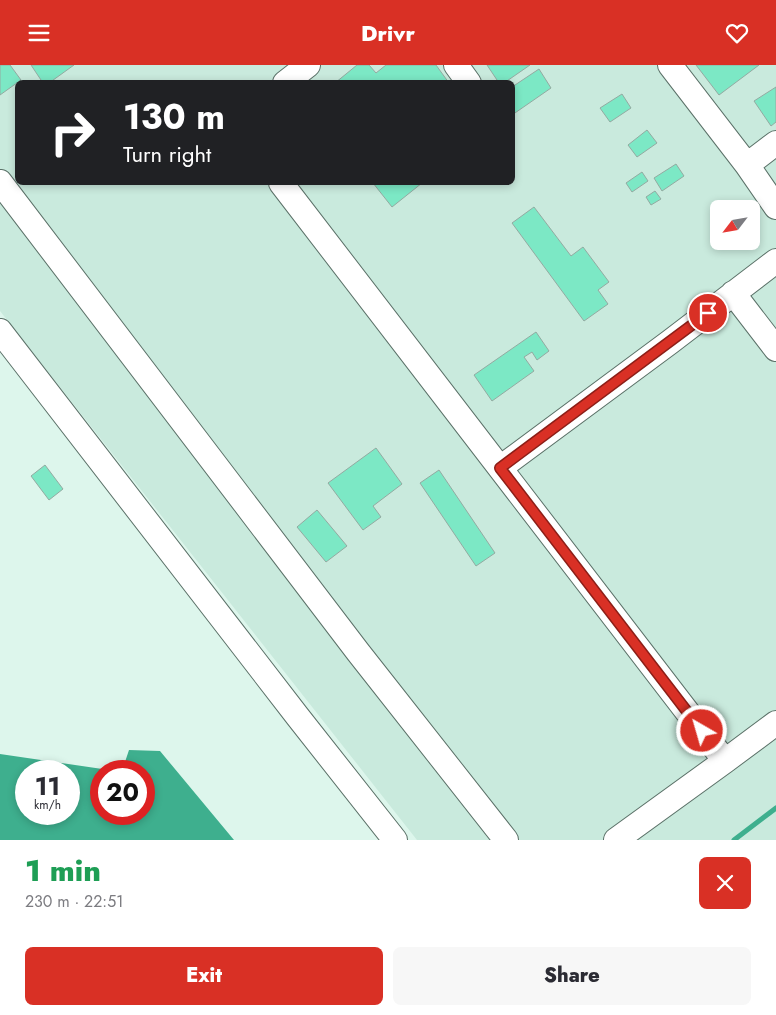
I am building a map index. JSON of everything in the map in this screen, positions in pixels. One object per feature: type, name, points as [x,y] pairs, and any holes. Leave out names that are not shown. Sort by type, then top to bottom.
[{"type":"lane","points":[[289,80],[308,65]]},
{"type":"lane","points":[[456,65],[467,80]]},
{"type":"lane","points":[[670,65],[747,165],[776,207]]},
{"type":"lane","points":[[747,165],[776,143]]},
{"type":"lane","points":[[0,182],[358,653],[506,840]]},
{"type":"lane","points":[[283,185],[725,761]]},
{"type":"lane","points":[[500,468],[776,261]]},
{"type":"lane","points":[[733,293],[776,349]]},
{"type":"lane","points":[[0,331],[395,840]]},
{"type":"lane","points":[[616,840],[776,723]]},
{"type":"shaded area","points":[[0,65],[776,65],[776,840],[417,840],[0,311]]},
{"type":"shaded area","points":[[129,750],[160,751],[234,840],[0,840],[0,754],[41,760],[15,760],[15,825],[80,825],[80,766],[90,767],[90,825],[155,825],[155,760],[126,760]]},
{"type":"building","points":[[0,65],[10,65],[21,80],[15,80],[15,84],[0,95]]},
{"type":"building","points":[[31,65],[74,65],[53,80],[41,80]]},
{"type":"building","points":[[357,65],[369,65],[376,73],[386,65],[436,65],[447,80],[339,80]]},
{"type":"building","points":[[487,65],[530,65],[508,80],[497,80]]},
{"type":"building","points":[[696,65],[759,65],[719,95]]},
{"type":"building","points":[[539,69],[551,88],[515,113],[515,85]]},
{"type":"building","points":[[776,87],[776,122],[771,126],[754,101]]},
{"type":"building","points":[[622,94],[631,108],[610,122],[600,108]]},
{"type":"building","points":[[647,130],[657,143],[637,157],[628,145]]},
{"type":"building","points":[[676,164],[684,176],[662,191],[654,178]]},
{"type":"building","points":[[642,172],[648,181],[632,192],[626,183]]},
{"type":"building","points":[[375,185],[420,185],[392,207]]},
{"type":"building","points":[[655,191],[661,199],[651,205],[646,197]]},
{"type":"building","points":[[534,207],[571,256],[583,247],[609,282],[598,290],[608,304],[584,321],[512,223]]},
{"type":"building","points":[[536,332],[549,351],[537,360],[532,352],[524,357],[534,371],[492,401],[474,375]]},
{"type":"building","points":[[376,448],[402,484],[373,506],[381,517],[363,530],[328,483]]},
{"type":"building","points":[[45,465],[63,489],[49,500],[31,476]]},
{"type":"building","points":[[439,470],[495,553],[476,566],[420,483]]},
{"type":"building","points":[[317,510],[347,546],[326,562],[297,527]]},
{"type":"waterway","points":[[734,840],[776,808]]},
{"type":"route","points":[[702,731],[500,468],[708,313]]}]
